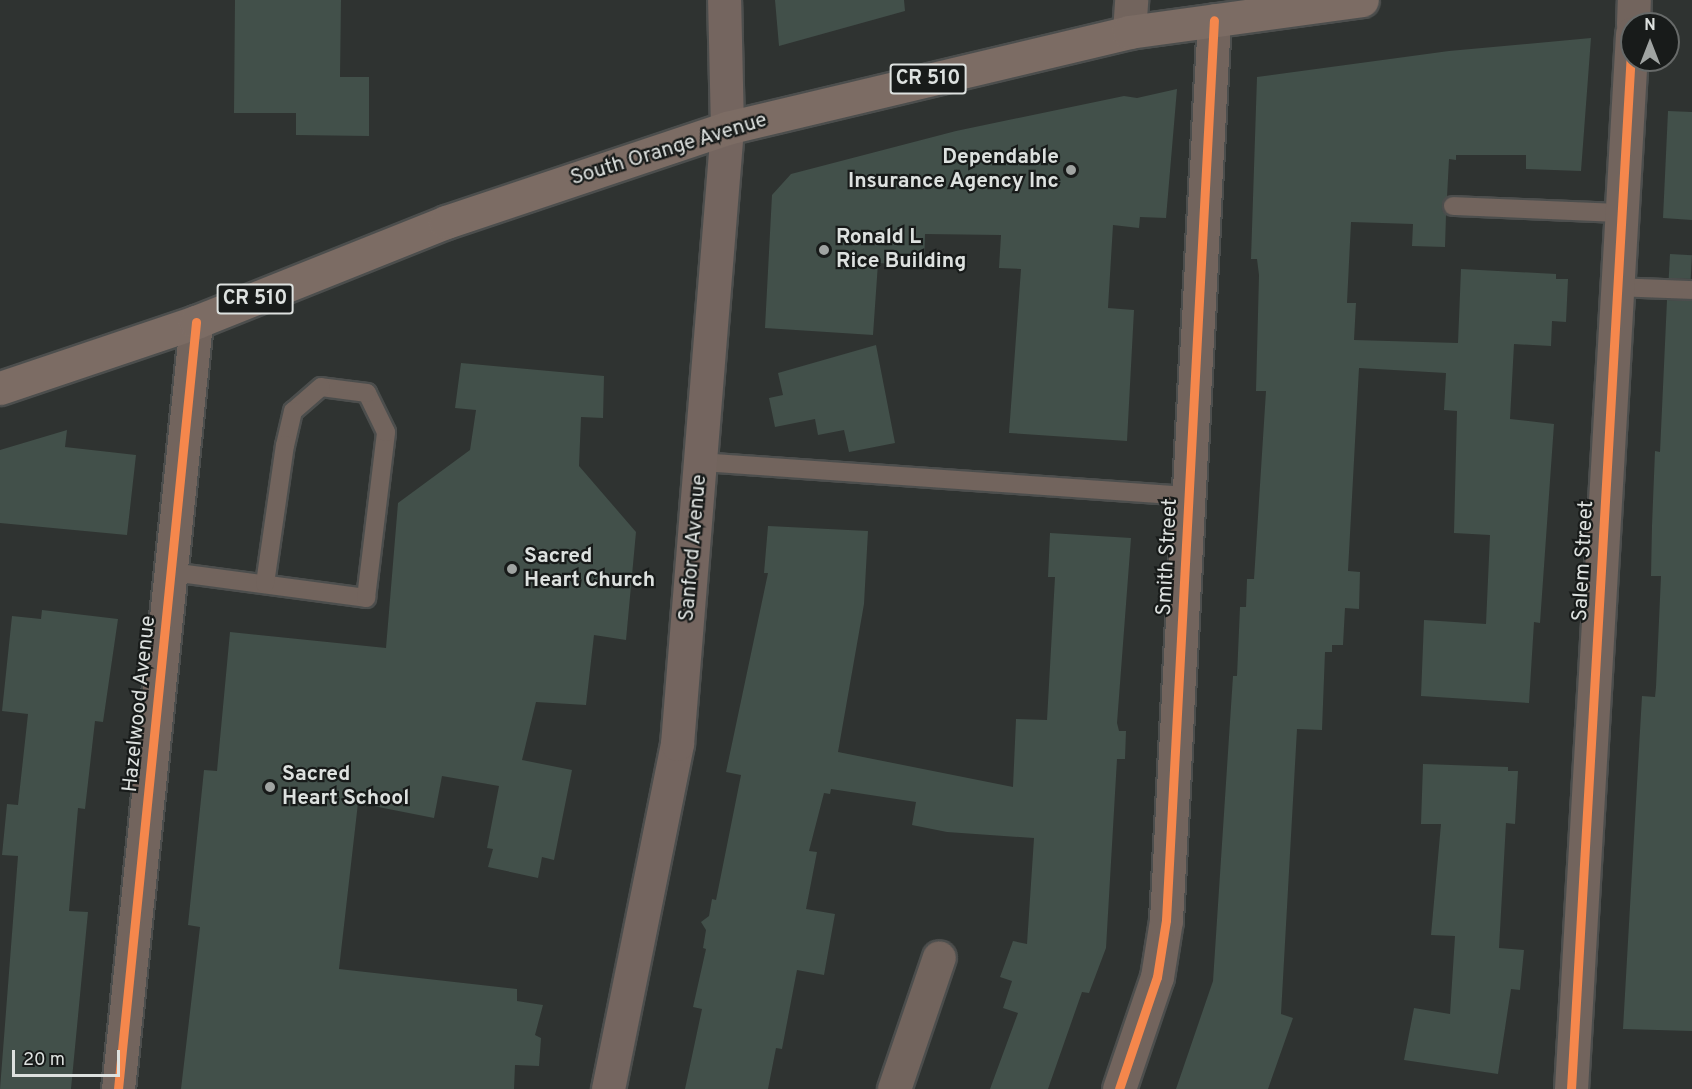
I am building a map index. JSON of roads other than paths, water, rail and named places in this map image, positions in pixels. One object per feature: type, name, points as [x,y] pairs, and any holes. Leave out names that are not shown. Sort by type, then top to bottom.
[{"type":"main road","name":"Sanford Avenue","points":[[608,1089],[677,744],[727,128],[724,0]]},
{"type":"main road","name":"South Orange Avenue","points":[[0,388],[196,322],[446,222],[727,128],[1129,32],[1362,0]]},
{"type":"street","points":[[1129,32],[1131,0]]},
{"type":"street","name":"Smith Street","points":[[1119,1089],[1157,977],[1166,920],[1214,20]]},
{"type":"street","name":"Salem Street","points":[[1571,1089],[1630,72]]},
{"type":"street","name":"Hazelwood Avenue","points":[[118,1089],[196,322]]},
{"type":"street","points":[[894,1089],[939,957]]},
{"type":"lane","points":[[1453,206],[1622,213]]},
{"type":"lane","points":[[1617,287],[1692,290]]},
{"type":"lane","points":[[172,572],[366,598],[386,432],[367,393],[321,387],[293,411],[285,445],[265,584]]},
{"type":"lane","points":[[701,462],[1189,496]]},
{"type":"place","name":"Dependable Insurance Agency Inc","points":[[1071,170]]},
{"type":"place","name":"Ronald L Rice Building","points":[[824,250]]},
{"type":"place","name":"Sacred Heart Church","points":[[512,569]]},
{"type":"place","name":"Sacred Heart School","points":[[270,787]]}]
